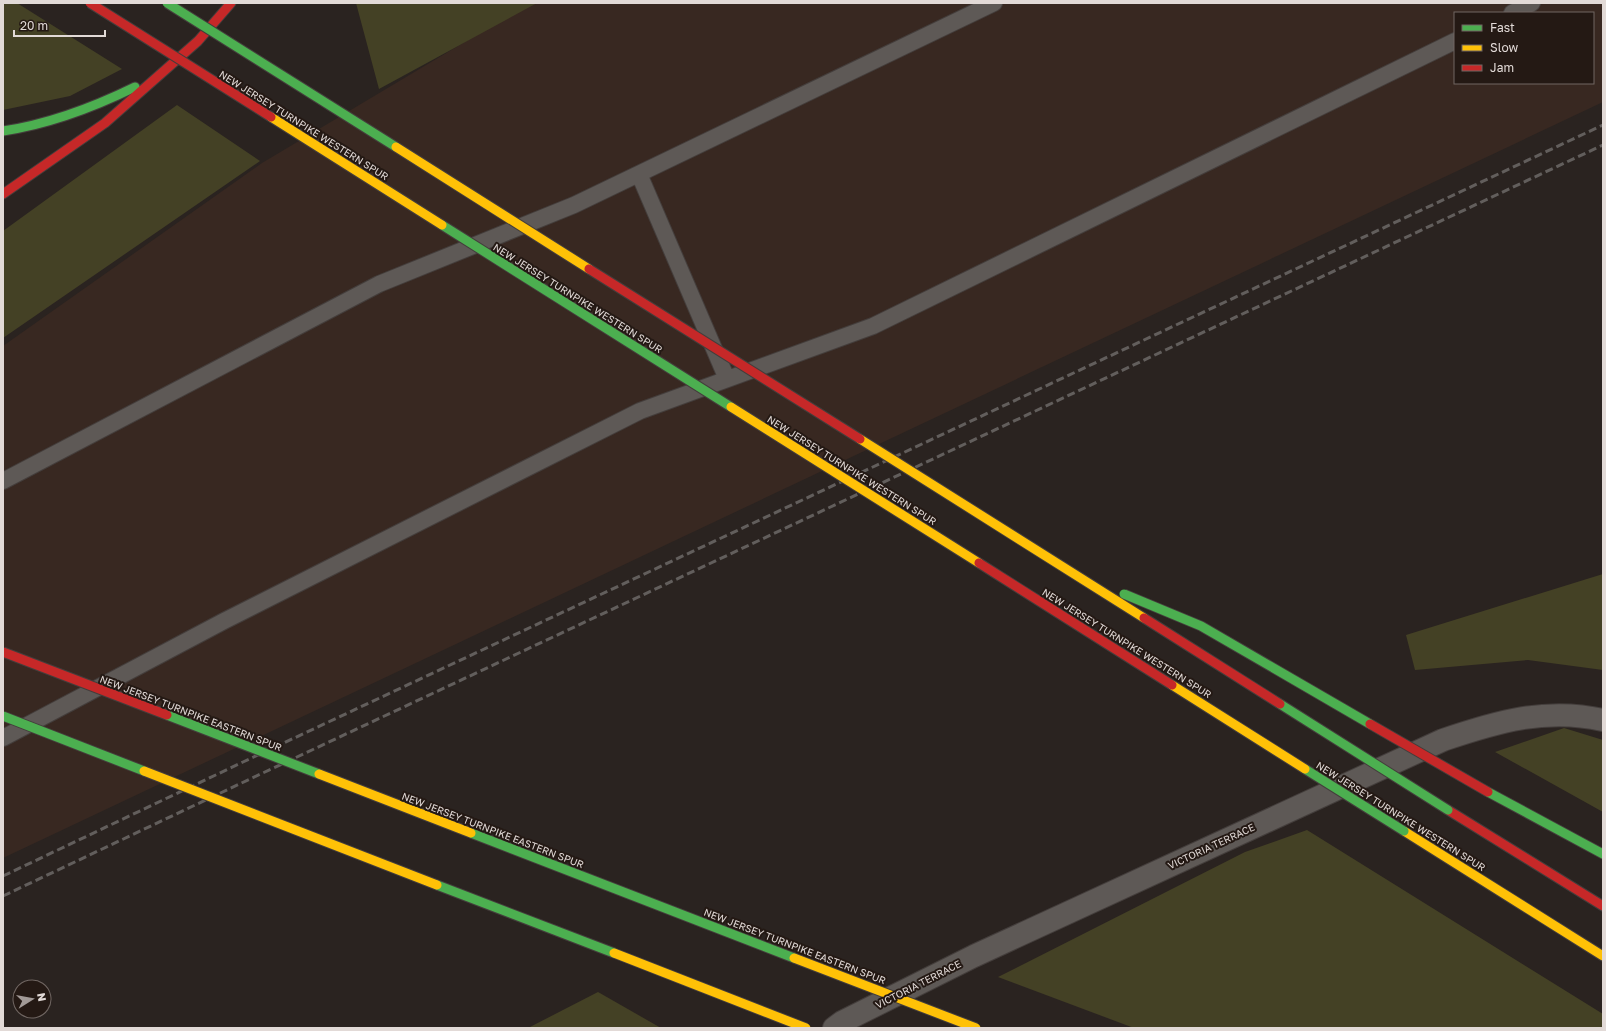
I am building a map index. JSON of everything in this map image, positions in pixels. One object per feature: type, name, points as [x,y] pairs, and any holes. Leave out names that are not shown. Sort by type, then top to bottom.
[{"type":"highway","name":"NEW JERSEY TURNPIKE WESTERN SPUR","points":[[90,3],[1603,956]]},
{"type":"highway","points":[[167,3],[1448,810],[1603,906]]},
{"type":"highway","points":[[3,194],[105,123],[198,41],[231,3]]},
{"type":"highway","points":[[3,131],[44,123],[68,116],[115,97],[160,74]]},
{"type":"highway","points":[[1069,571],[1201,626],[1488,792],[1603,854]]},
{"type":"highway","name":"NEW JERSEY TURNPIKE EASTERN SPUR","points":[[3,652],[976,1028]]},
{"type":"highway","points":[[3,716],[806,1028]]},
{"type":"street","name":"VICTORIA TERRACE","points":[[834,1028],[842,1022],[974,956],[1443,740],[1487,725],[1539,715],[1586,716],[1603,720]]},
{"type":"lane","points":[[3,482],[379,284],[574,205],[994,3]]},
{"type":"lane","points":[[1514,12],[1532,3]]},
{"type":"lane","points":[[3,738],[224,621],[640,411],[873,326],[1454,41]]},
{"type":"lane","points":[[638,174],[727,379]]},
{"type":"shaded area","points":[[3,3],[17,3],[122,69],[70,96],[3,110]]},
{"type":"shaded area","points":[[356,3],[537,3],[379,89]]},
{"type":"shaded area","points":[[530,3],[1603,3],[1603,102],[3,858],[3,346],[262,163]]},
{"type":"shaded area","points":[[177,105],[260,161],[3,338],[3,231]]},
{"type":"shaded area","points":[[1603,574],[1603,670],[1528,660],[1415,670],[1406,635]]},
{"type":"shaded area","points":[[1564,728],[1603,740],[1603,812],[1495,752]]},
{"type":"shaded area","points":[[1307,830],[1603,1014],[1603,1028],[1134,1028],[998,977],[1245,852]]},
{"type":"shaded area","points":[[598,992],[661,1028],[528,1028]]},
{"type":"railway","points":[[3,876],[243,762],[1603,125]]},
{"type":"railway","points":[[3,896],[1603,145]]},
{"type":"traffic: fast","points":[[167,3],[396,147]]},
{"type":"traffic: fast","points":[[3,131],[54,120],[103,102],[135,87]]},
{"type":"traffic: fast","points":[[442,225],[731,407]]},
{"type":"traffic: fast","points":[[1124,594],[1201,626],[1370,724]]},
{"type":"traffic: fast","points":[[1280,704],[1448,810]]},
{"type":"traffic: fast","points":[[167,715],[319,774]]},
{"type":"traffic: fast","points":[[3,716],[144,771]]},
{"type":"traffic: fast","points":[[1305,769],[1404,831]]},
{"type":"traffic: fast","points":[[1488,792],[1603,854]]},
{"type":"traffic: fast","points":[[471,833],[794,958]]},
{"type":"traffic: fast","points":[[437,885],[614,953]]},
{"type":"traffic: slow","points":[[271,117],[442,225]]},
{"type":"traffic: slow","points":[[396,147],[589,269]]},
{"type":"traffic: slow","points":[[731,407],[979,563]]},
{"type":"traffic: slow","points":[[860,439],[1144,618]]},
{"type":"traffic: slow","points":[[1172,685],[1305,769]]},
{"type":"traffic: slow","points":[[144,771],[437,885]]},
{"type":"traffic: slow","points":[[319,774],[471,833]]},
{"type":"traffic: slow","points":[[1404,831],[1603,956]]},
{"type":"traffic: slow","points":[[614,953],[806,1028]]},
{"type":"traffic: slow","points":[[794,958],[976,1028]]},
{"type":"traffic: jam","points":[[90,3],[271,117]]},
{"type":"traffic: jam","points":[[3,194],[105,123],[198,41],[231,3]]},
{"type":"traffic: jam","points":[[589,269],[860,439]]},
{"type":"traffic: jam","points":[[979,563],[1172,685]]},
{"type":"traffic: jam","points":[[1144,618],[1280,704]]},
{"type":"traffic: jam","points":[[3,652],[167,715]]},
{"type":"traffic: jam","points":[[1370,724],[1488,792]]},
{"type":"traffic: jam","points":[[1448,810],[1603,906]]}]
